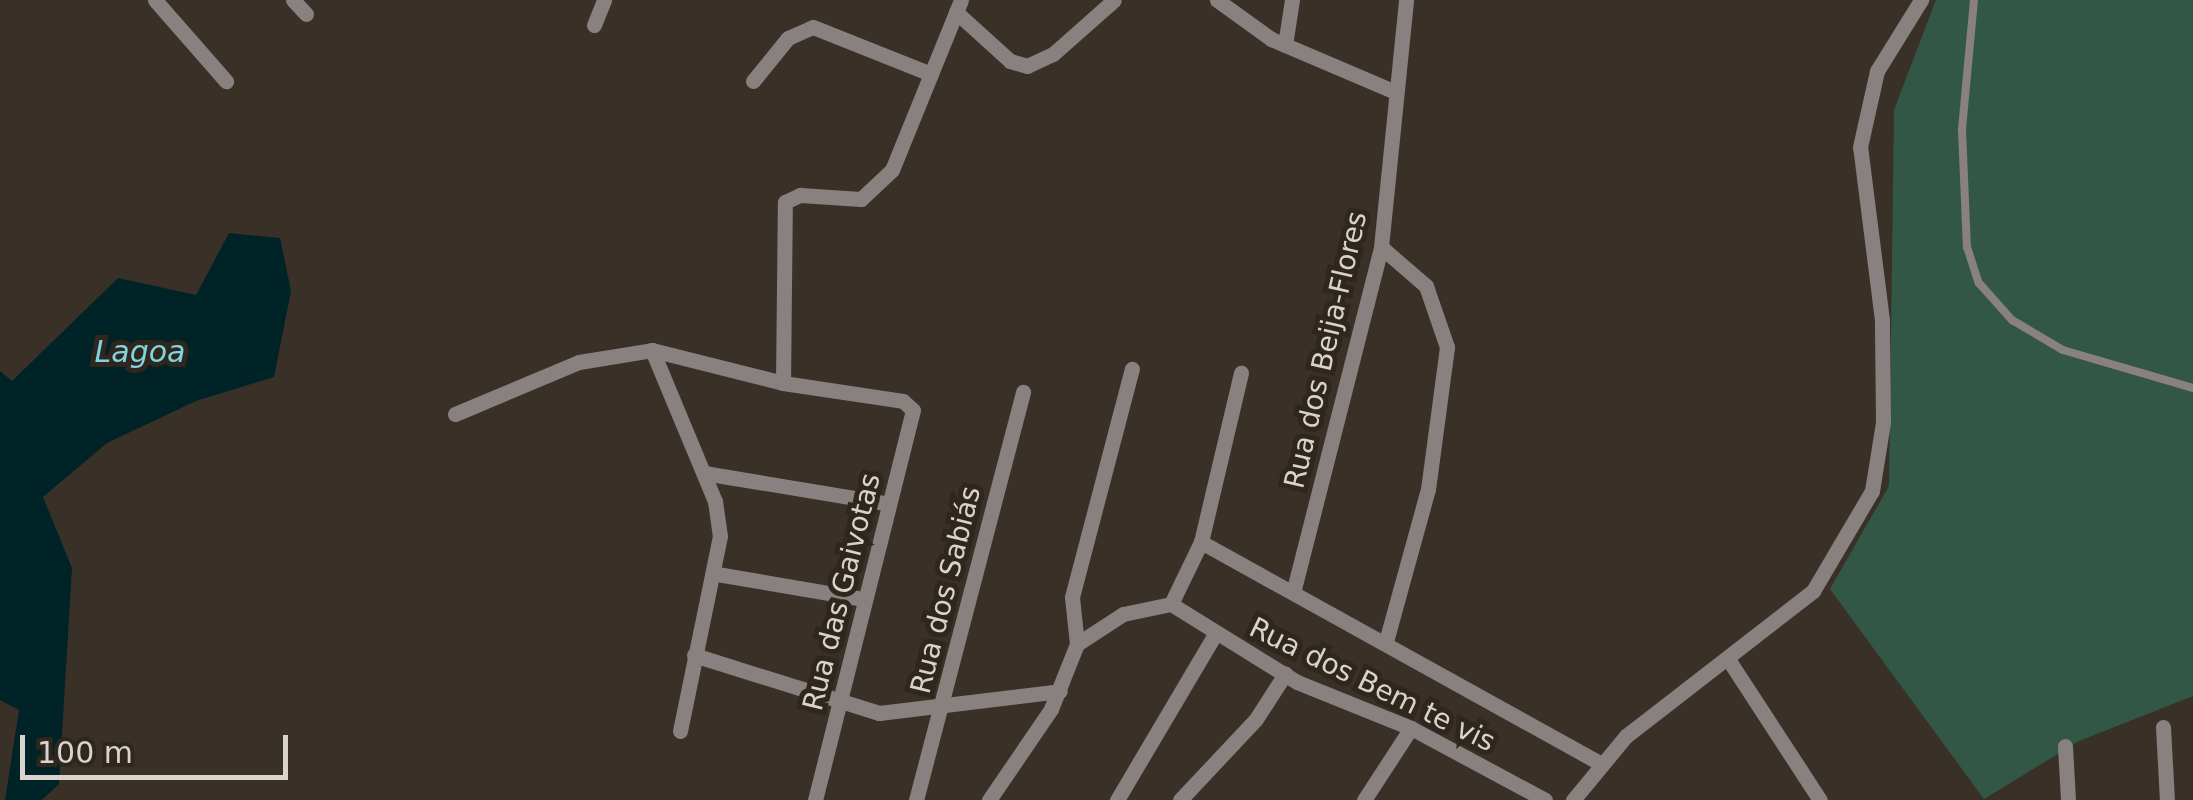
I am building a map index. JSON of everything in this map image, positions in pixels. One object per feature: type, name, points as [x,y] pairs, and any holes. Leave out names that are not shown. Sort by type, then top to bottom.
[{"type":"street","points":[[155,0],[226,81]]},
{"type":"street","points":[[294,0],[306,14]]},
{"type":"street","points":[[594,26],[604,0]]},
{"type":"street","points":[[455,414],[579,362],[652,350],[782,384],[784,202],[815,197],[861,200],[880,184],[907,147],[930,74],[959,6],[1010,61],[1027,66],[1052,54],[1114,0]]},
{"type":"street","points":[[1217,0],[1258,32],[1394,91]]},
{"type":"street","points":[[1284,45],[1292,0]]},
{"type":"street","name":"Rua dos Beija-Flores","points":[[1294,589],[1380,247],[1406,0]]},
{"type":"street","points":[[1578,798],[1598,762],[1814,590],[1872,490],[1882,422],[1882,320],[1860,147],[1877,71],[1922,0]]},
{"type":"street","points":[[753,81],[788,38],[813,27],[930,74]]},
{"type":"street","points":[[1380,247],[1426,286],[1447,347],[1428,489],[1386,641]]},
{"type":"street","points":[[652,350],[704,473],[719,521],[717,574],[694,655],[680,730]]},
{"type":"street","points":[[989,800],[1060,691],[1077,644],[1072,597],[1132,369]]},
{"type":"street","points":[[1077,644],[1123,614],[1171,604],[1200,542],[1241,373]]},
{"type":"street","name":"Rua das Gaivotas","points":[[782,384],[903,402],[914,425],[886,503],[815,800]]},
{"type":"street","name":"Rua dos Sabiás","points":[[916,800],[1023,392]]},
{"type":"street","points":[[704,473],[886,503]]},
{"type":"street","name":"Rua dos Bem te vis","points":[[1200,542],[1294,589],[1598,762]]},
{"type":"street","points":[[717,574],[863,599]]},
{"type":"street","name":"Rua dos Bem te vis","points":[[1171,604],[1214,636],[1285,674],[1410,728],[1545,800]]},
{"type":"street","points":[[1116,800],[1214,636]]},
{"type":"street","points":[[694,655],[840,697],[879,713],[1060,691]]},
{"type":"street","points":[[1728,659],[1820,800]]},
{"type":"street","points":[[1180,800],[1256,719],[1285,674]]},
{"type":"street","points":[[2163,727],[2167,800]]},
{"type":"street","points":[[1364,800],[1410,728]]},
{"type":"street","points":[[2066,746],[2068,800]]},
{"type":"lane","points":[[1974,0],[1962,130],[1967,247],[1979,284],[2012,320],[2063,350],[2193,388]]},
{"type":"green space","points":[[1936,0],[2193,0],[2193,696],[2079,741],[1984,799],[1830,589],[1889,486],[1894,110]]},
{"type":"water","name":"Lagoa","points":[[229,233],[280,238],[291,291],[274,377],[196,401],[107,443],[43,497],[72,568],[59,784],[42,800],[5,800],[19,710],[0,700],[0,371],[12,381],[118,278],[196,295]]}]
